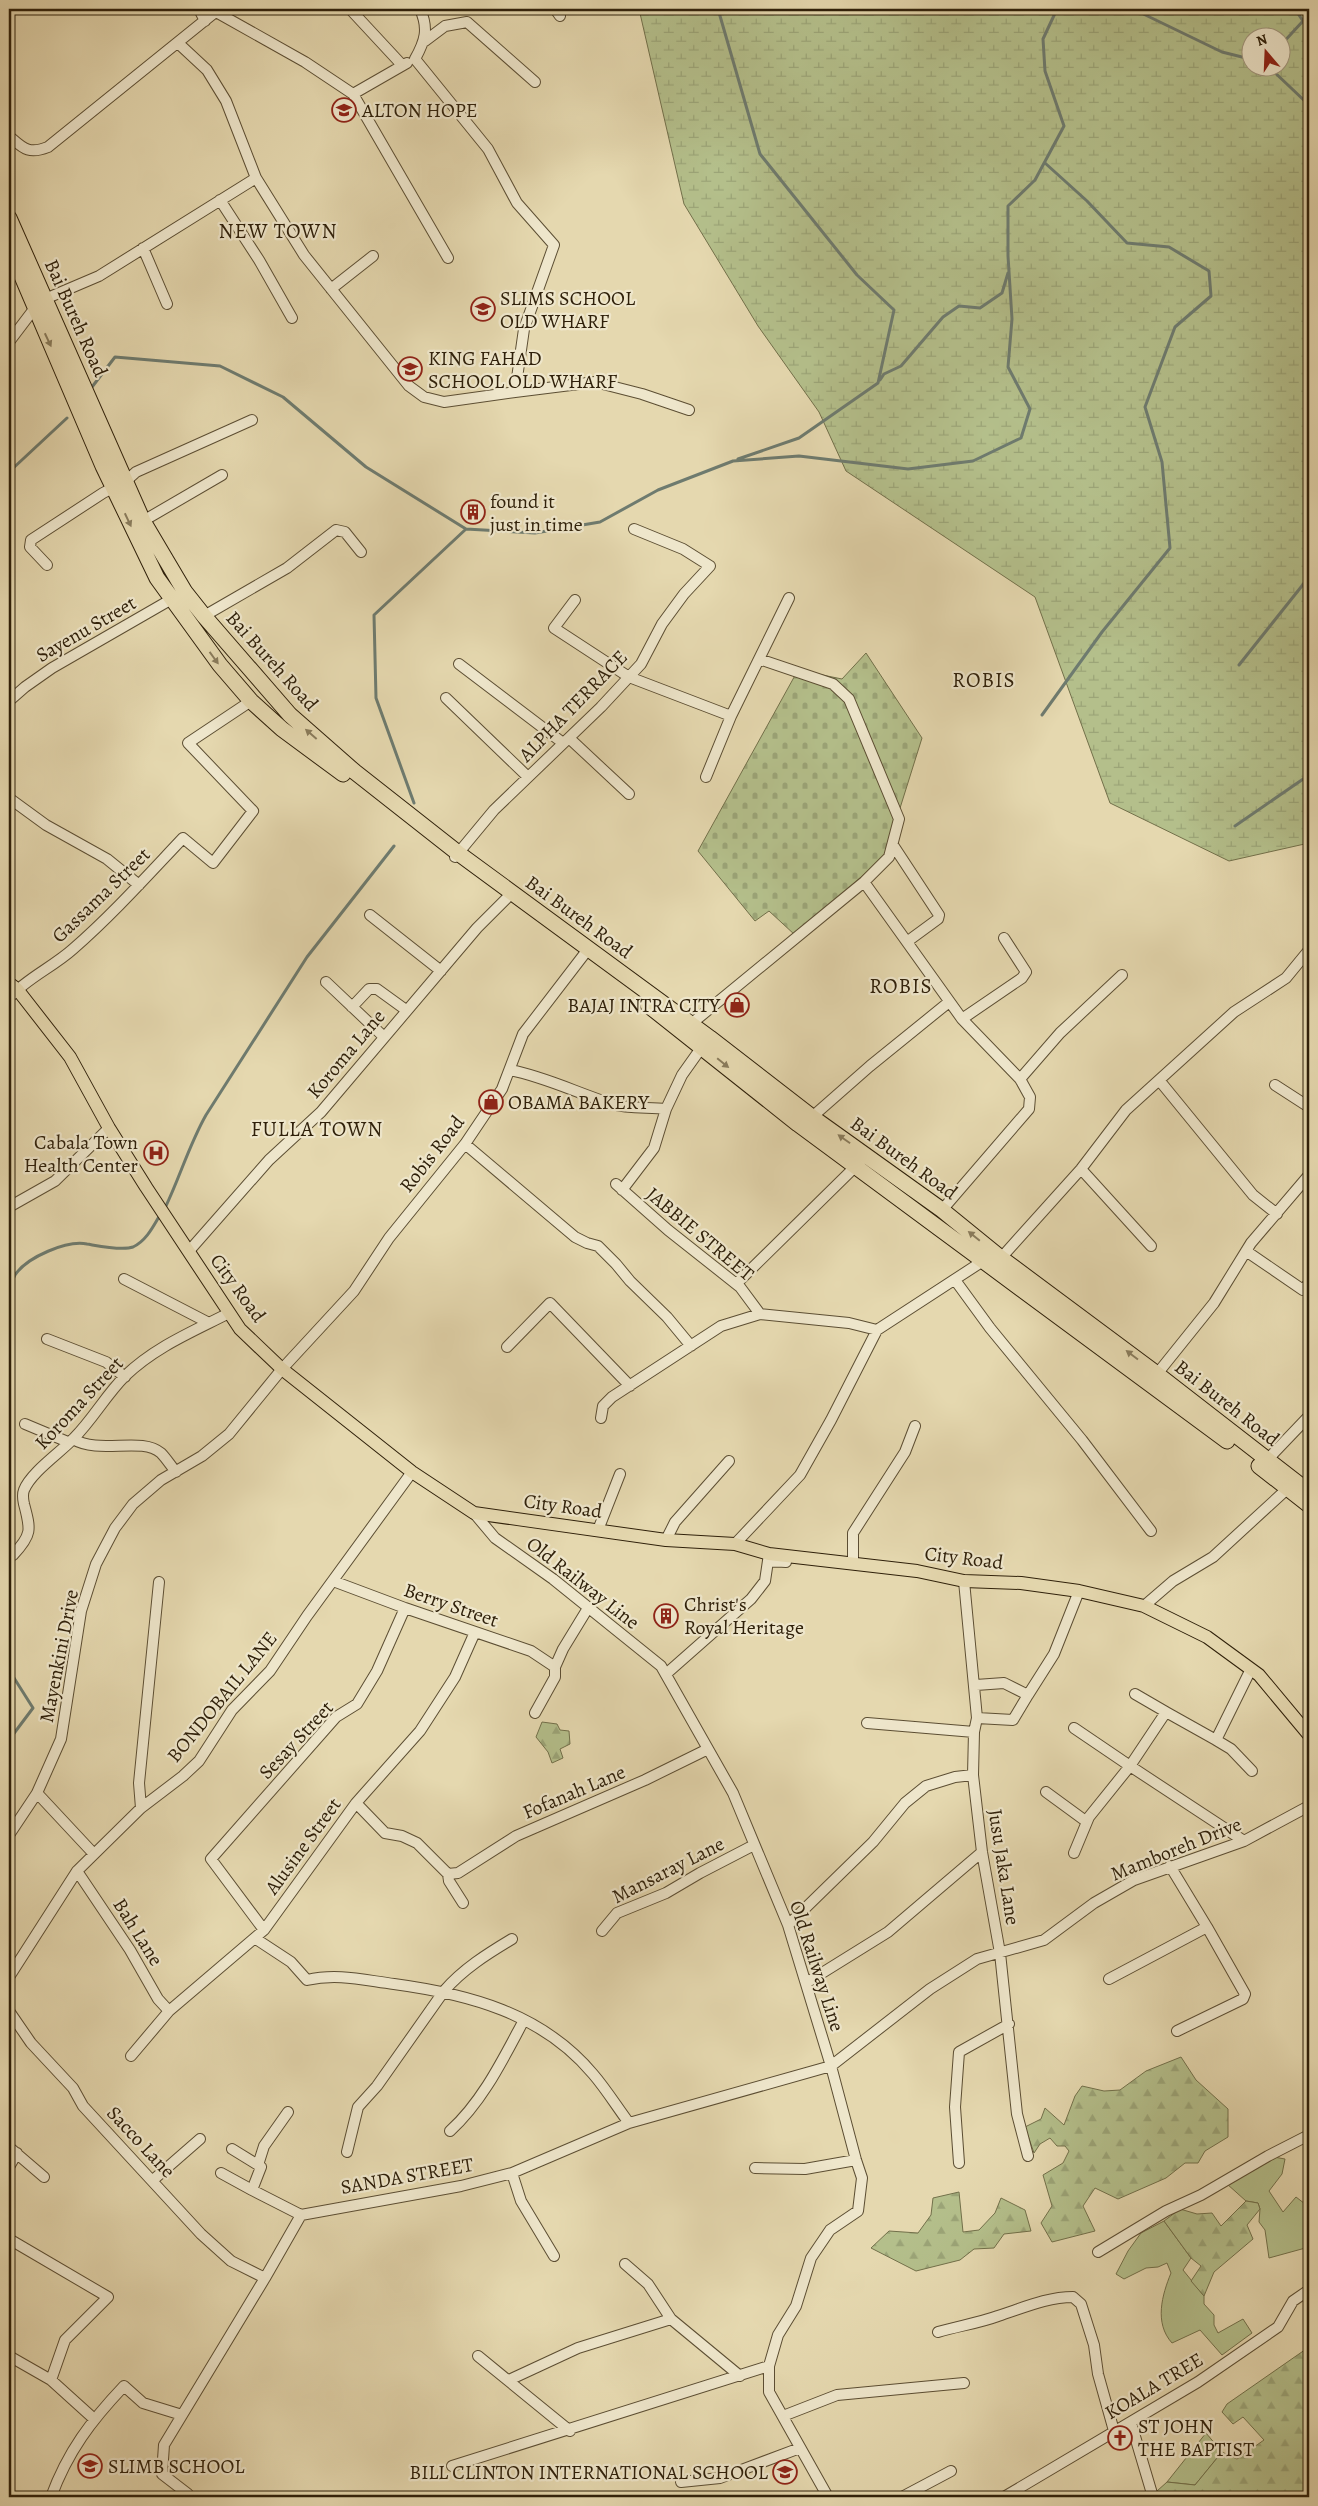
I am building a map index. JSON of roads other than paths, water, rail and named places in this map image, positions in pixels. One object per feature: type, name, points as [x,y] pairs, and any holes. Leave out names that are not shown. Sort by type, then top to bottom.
[{"type":"highway","name":"Bai Bureh Road","points":[[9,218],[40,304],[120,485],[141,548],[171,600],[220,665],[251,701],[282,729],[456,855],[706,1042],[812,1117],[983,1261],[1156,1387],[1309,1505]]},
{"type":"highway","name":"Bai Bureh Road","points":[[9,246],[40,304]]},
{"type":"highway","name":"Bai Bureh Road","points":[[120,485],[185,592],[204,616],[290,716],[355,772],[507,898],[691,1024],[706,1042],[798,1124],[942,1210],[1001,1258],[1157,1374],[1309,1492]]},
{"type":"main road","name":"City Road","points":[[11,990],[70,1057],[109,1128],[240,1329],[282,1369],[412,1472],[474,1513],[666,1540],[736,1544],[768,1558],[853,1564],[917,1571],[964,1581],[1020,1583],[1079,1591],[1144,1606],[1207,1637],[1259,1675],[1307,1729]]},
{"type":"street","points":[[199,9],[205,21]]},
{"type":"street","points":[[350,9],[402,65]]},
{"type":"street","points":[[420,9],[424,18],[425,41]]},
{"type":"street","points":[[9,136],[25,150],[36,152],[48,148],[217,10],[305,62],[353,94],[448,258]]},
{"type":"street","points":[[353,94],[415,59],[425,41],[445,26],[467,22],[535,82]]},
{"type":"street","points":[[178,43],[207,70],[226,101],[256,178],[304,255],[409,386],[424,397],[444,402],[595,382],[642,394],[689,410]]},
{"type":"street","points":[[415,59],[488,149],[517,203],[554,245],[524,329],[515,392]]},
{"type":"street","points":[[9,342],[40,304],[86,284],[256,178]]},
{"type":"street","points":[[220,200],[259,260],[292,318]]},
{"type":"street","points":[[143,248],[167,304]]},
{"type":"street","points":[[331,288],[373,256]]},
{"type":"street","points":[[47,565],[30,547],[31,540],[120,485],[136,472],[252,420]]},
{"type":"street","points":[[143,521],[222,475]]},
{"type":"street","name":"ALPHA TERRACE","points":[[456,855],[494,810],[641,664],[662,624],[684,594],[710,566],[683,548],[634,529]]},
{"type":"street","points":[[204,616],[287,568],[336,530],[345,532],[360,552]]},
{"type":"street","name":"Sayenu Street","points":[[9,701],[52,668],[185,592]]},
{"type":"street","points":[[706,777],[731,716],[789,598]]},
{"type":"street","points":[[575,600],[554,628],[629,677],[731,716]]},
{"type":"street","points":[[691,1024],[864,882],[889,857],[899,819],[849,699],[833,684],[759,659]]},
{"type":"street","points":[[458,664],[566,740],[629,794]]},
{"type":"street","points":[[446,698],[528,777]]},
{"type":"street","name":"Gassama Street","points":[[11,990],[70,952],[105,921],[183,838],[213,863],[253,811],[188,743],[251,701]]},
{"type":"street","points":[[9,798],[46,825],[107,859],[139,885]]},
{"type":"street","points":[[893,845],[939,915],[938,919],[908,942]]},
{"type":"street","points":[[864,882],[962,1019],[1020,1079],[1030,1097],[1029,1109],[942,1210]]},
{"type":"street","name":"Koroma Lane","points":[[189,1251],[269,1160],[321,1112],[383,1036],[477,928],[507,898]]},
{"type":"street","points":[[370,915],[441,971]]},
{"type":"street","points":[[962,1019],[1022,978],[1026,972],[1004,938]]},
{"type":"street","points":[[1001,1258],[1081,1169],[1126,1110],[1234,1012],[1286,978],[1309,950]]},
{"type":"street","name":"Robis Road","points":[[282,1369],[354,1291],[394,1231],[465,1144],[502,1089],[523,1034],[586,952]]},
{"type":"street","points":[[1020,1079],[1060,1033],[1122,976]]},
{"type":"street","points":[[326,982],[383,1036]]},
{"type":"street","points":[[352,1007],[369,989],[377,988],[406,1010]]},
{"type":"street","points":[[812,1117],[870,1066],[950,1002]]},
{"type":"street","points":[[510,1070],[529,1074],[578,1090],[614,1104],[666,1109],[682,1075],[706,1042]]},
{"type":"street","points":[[1159,1080],[1253,1196],[1277,1214]]},
{"type":"street","points":[[1275,1085],[1309,1107]]},
{"type":"street","name":"JABBIE STREET","points":[[666,1109],[654,1148],[619,1187],[668,1230],[736,1284],[760,1314]]},
{"type":"street","points":[[9,1206],[55,1181],[109,1128]]},
{"type":"street","points":[[465,1144],[575,1236],[587,1243],[598,1246],[667,1317],[691,1346]]},
{"type":"street","points":[[736,1284],[862,1161]]},
{"type":"street","points":[[1081,1169],[1151,1246]]},
{"type":"street","points":[[1157,1374],[1214,1303],[1246,1251],[1309,1175]]},
{"type":"street","points":[[1246,1251],[1303,1290],[1309,1283]]},
{"type":"street","points":[[736,1544],[800,1475],[831,1420],[877,1330],[983,1261]]},
{"type":"street","points":[[124,1279],[209,1323]]},
{"type":"street","points":[[955,1280],[985,1321],[1082,1440],[1151,1531]]},
{"type":"street","points":[[507,1347],[550,1303],[630,1386]]},
{"type":"street","name":"Koroma Street","points":[[13,1555],[25,1542],[31,1528],[23,1498],[24,1490],[29,1481],[71,1441],[125,1377],[170,1342],[229,1313]]},
{"type":"street","points":[[601,1418],[603,1406],[612,1397],[721,1326],[760,1314],[849,1323],[877,1330]]},
{"type":"street","points":[[47,1339],[106,1362],[125,1377]]},
{"type":"street","name":"Mayenkini Drive","points":[[9,1835],[37,1793],[61,1739],[81,1611],[96,1564],[115,1528],[133,1504],[161,1480],[202,1456],[229,1434],[282,1369]]},
{"type":"street","points":[[1268,1460],[1309,1416]]},
{"type":"street","points":[[26,1424],[85,1446],[147,1446],[160,1453],[176,1472]]},
{"type":"street","points":[[853,1564],[853,1534],[905,1452],[915,1426]]},
{"type":"street","points":[[666,1540],[675,1522],[729,1461]]},
{"type":"street","name":"BONDOBAIL LANE","points":[[9,1977],[77,1871],[93,1853],[141,1808],[199,1761],[232,1710],[270,1671],[412,1472]]},
{"type":"street","points":[[598,1530],[620,1474]]},
{"type":"street","points":[[1144,1606],[1173,1581],[1213,1557],[1287,1489]]},
{"type":"street","name":"Old Railway Line","points":[[474,1513],[495,1538],[553,1579],[661,1666],[733,1793],[788,1925],[832,2066],[862,2178],[858,2211],[830,2230],[811,2258],[796,2306],[778,2335],[769,2366],[770,2392],[828,2497]]},
{"type":"street","points":[[666,1674],[751,1599],[765,1581],[768,1558],[786,1562]]},
{"type":"street","name":"Berry Street","points":[[333,1581],[531,1651],[555,1667]]},
{"type":"street","name":"Jusu Jaka Lane","points":[[964,1581],[976,1685],[977,1718],[974,1732],[973,1774],[982,1852],[1000,1952],[1017,2114],[1028,2156]]},
{"type":"street","points":[[141,1808],[139,1783],[159,1582]]},
{"type":"street","points":[[977,1718],[1013,1720],[1054,1654],[1079,1591]]},
{"type":"street","name":"Sesay Street","points":[[264,1930],[211,1859],[336,1717],[357,1704],[377,1671],[405,1608]]},
{"type":"street","points":[[535,1713],[555,1677],[555,1667],[563,1649],[588,1608]]},
{"type":"street","name":"Alusine Street","points":[[130,2056],[169,2011],[264,1930],[356,1803],[420,1730],[455,1677],[475,1632]]},
{"type":"street","points":[[1216,1740],[1251,1669]]},
{"type":"street","points":[[976,1685],[1004,1683],[1028,1695]]},
{"type":"street","points":[[1135,1694],[1231,1749],[1252,1771]]},
{"type":"street","points":[[1074,1853],[1087,1822],[1130,1766],[1166,1712]]},
{"type":"street","points":[[867,1723],[974,1732]]},
{"type":"street","points":[[1074,1728],[1244,1841]]},
{"type":"street","name":"Fofanah Lane","points":[[453,1874],[516,1836],[645,1780],[708,1749]]},
{"type":"street","points":[[788,1925],[873,1842],[905,1802],[926,1786],[955,1777],[973,1774]]},
{"type":"street","points":[[1046,1792],[1087,1822]]},
{"type":"street","points":[[37,1793],[93,1853]]},
{"type":"street","points":[[356,1803],[386,1833],[402,1836],[417,1843],[453,1874],[449,1881],[463,1903]]},
{"type":"street","name":"Mamboreh Drive","points":[[832,2066],[930,1989],[978,1959],[1044,1940],[1094,1903],[1134,1880],[1244,1841],[1309,1806]]},
{"type":"street","name":"Mansaray Lane","points":[[602,1931],[617,1913],[666,1893],[754,1845]]},
{"type":"street","points":[[806,1983],[888,1932],[982,1852]]},
{"type":"street","points":[[1170,1866],[1208,1927],[1245,1994],[1243,1998],[1177,2032]]},
{"type":"street","name":"Bah Lane","points":[[77,1871],[130,1950],[158,1999],[169,2011]]},
{"type":"street","points":[[1108,1979],[1208,1927]]},
{"type":"street","points":[[256,1938],[291,1962],[307,1980],[328,1975],[444,1991],[485,2002],[524,2020],[556,2039],[592,2073],[629,2123]]},
{"type":"street","points":[[347,2152],[358,2107],[377,2086],[444,1991],[454,1979],[480,1958],[512,1939]]},
{"type":"street","name":"Sacco Lane","points":[[9,2011],[31,2043],[73,2088],[83,2106],[201,2234],[231,2260],[265,2278]]},
{"type":"street","points":[[450,2131],[463,2119],[498,2068],[524,2020]]},
{"type":"street","points":[[959,2164],[955,2107],[959,2052],[1009,2024]]},
{"type":"street","name":"SANDA STREET","points":[[300,2215],[461,2186],[512,2173],[629,2123],[832,2066]]},
{"type":"street","points":[[258,2164],[264,2146],[288,2112]]},
{"type":"street","points":[[1098,2252],[1166,2211],[1201,2195],[1268,2156],[1309,2135]]},
{"type":"street","points":[[153,2180],[200,2139]]},
{"type":"street","points":[[232,2149],[261,2167],[252,2190]]},
{"type":"street","points":[[9,2167],[13,2150],[44,2177]]},
{"type":"street","points":[[755,2168],[805,2169],[856,2160]]},
{"type":"street","points":[[187,2496],[162,2474],[164,2445],[265,2278],[300,2215],[221,2173]]},
{"type":"street","points":[[512,2173],[520,2201],[554,2256]]},
{"type":"street","points":[[9,2240],[109,2292],[65,2340],[51,2380]]},
{"type":"street","points":[[625,2264],[648,2284],[671,2319],[740,2376]]},
{"type":"street","name":"KOALA TREE","points":[[1004,2497],[1198,2382],[1278,2326],[1293,2301],[1309,2290]]},
{"type":"street","points":[[938,2332],[1052,2299],[1073,2297],[1081,2304],[1094,2345],[1098,2374],[1114,2431]]},
{"type":"street","points":[[509,2380],[578,2348],[671,2319]]},
{"type":"street","points":[[9,2356],[51,2380],[94,2418]]},
{"type":"street","points":[[478,2356],[570,2431]]},
{"type":"street","points":[[452,2466],[570,2431],[769,2366]]},
{"type":"street","points":[[783,2416],[837,2395],[964,2383]]},
{"type":"street","points":[[51,2497],[61,2470],[94,2418],[124,2386],[144,2403],[182,2415]]},
{"type":"street","points":[[1131,2423],[1153,2497]]},
{"type":"street","points":[[682,2482],[720,2478],[800,2448]]},
{"type":"street","points":[[902,2497],[951,2471]]},
{"type":"waterway","points":[[718,9],[760,154],[857,275],[894,310],[878,383],[799,438],[738,459]]},
{"type":"waterway","points":[[414,803],[376,698],[374,615],[466,529],[535,533],[600,522],[658,490],[733,461],[799,456],[908,469],[973,461],[1021,438],[1030,409],[1008,367],[1012,319],[1008,256],[1008,206],[1035,180],[1064,126],[1045,71],[1043,39],[1057,9]]},
{"type":"waterway","points":[[1133,9],[1222,52],[1240,56]]},
{"type":"waterway","points":[[1290,35],[1303,21],[1295,9]]},
{"type":"waterway","points":[[1281,78],[1309,105]]},
{"type":"waterway","points":[[1042,715],[1102,632],[1170,548],[1162,462],[1145,407],[1175,327],[1211,296],[1209,271],[1169,247],[1127,243],[1087,201],[1045,163]]},
{"type":"waterway","points":[[880,380],[884,374],[901,366],[943,317],[959,306],[980,308],[1002,293],[1008,273]]},
{"type":"waterway","points":[[92,387],[115,357],[220,366],[283,397],[366,467],[466,529]]},
{"type":"waterway","points":[[9,472],[67,418]]},
{"type":"waterway","points":[[1239,665],[1309,577]]},
{"type":"waterway","points":[[1235,826],[1309,775]]},
{"type":"waterway","points":[[165,1208],[206,1115],[307,957],[394,846]]},
{"type":"waterway","points":[[9,1293],[15,1275],[28,1262],[38,1256],[59,1247],[79,1243],[117,1248],[133,1247],[152,1229],[160,1215]]},
{"type":"waterway","points":[[9,1670],[33,1708],[9,1740]]},
{"type":"place","name":"ALTON HOPE","points":[[344,110]]},
{"type":"place","name":"SLIMS SCHOOL OLD WHARF","points":[[483,309]]},
{"type":"place","name":"KING FAHAD SCHOOL OLD WHARF","points":[[410,369]]},
{"type":"place","name":"found it just in time","points":[[473,512]]},
{"type":"place","name":"BAJAJ INTRA CITY","points":[[737,1005]]},
{"type":"place","name":"OBAMA BAKERY","points":[[491,1102]]},
{"type":"place","name":"Cabala Town Health Center","points":[[156,1153]]},
{"type":"place","name":"Christ's Royal Heritage","points":[[666,1616]]},
{"type":"place","name":"ST JOHN THE BAPTIST","points":[[1120,2438]]},
{"type":"place","name":"SLIMB SCHOOL","points":[[90,2466]]},
{"type":"place","name":"BILL CLINTON INTERNATIONAL SCHOOL","points":[[785,2472]]},
{"type":"district","name":"NEW TOWN","points":[[278,231]]},
{"type":"district","name":"ROBIS","points":[[984,680]]},
{"type":"district","name":"ROBIS","points":[[901,986]]},
{"type":"district","name":"FULLA TOWN","points":[[317,1129]]}]
